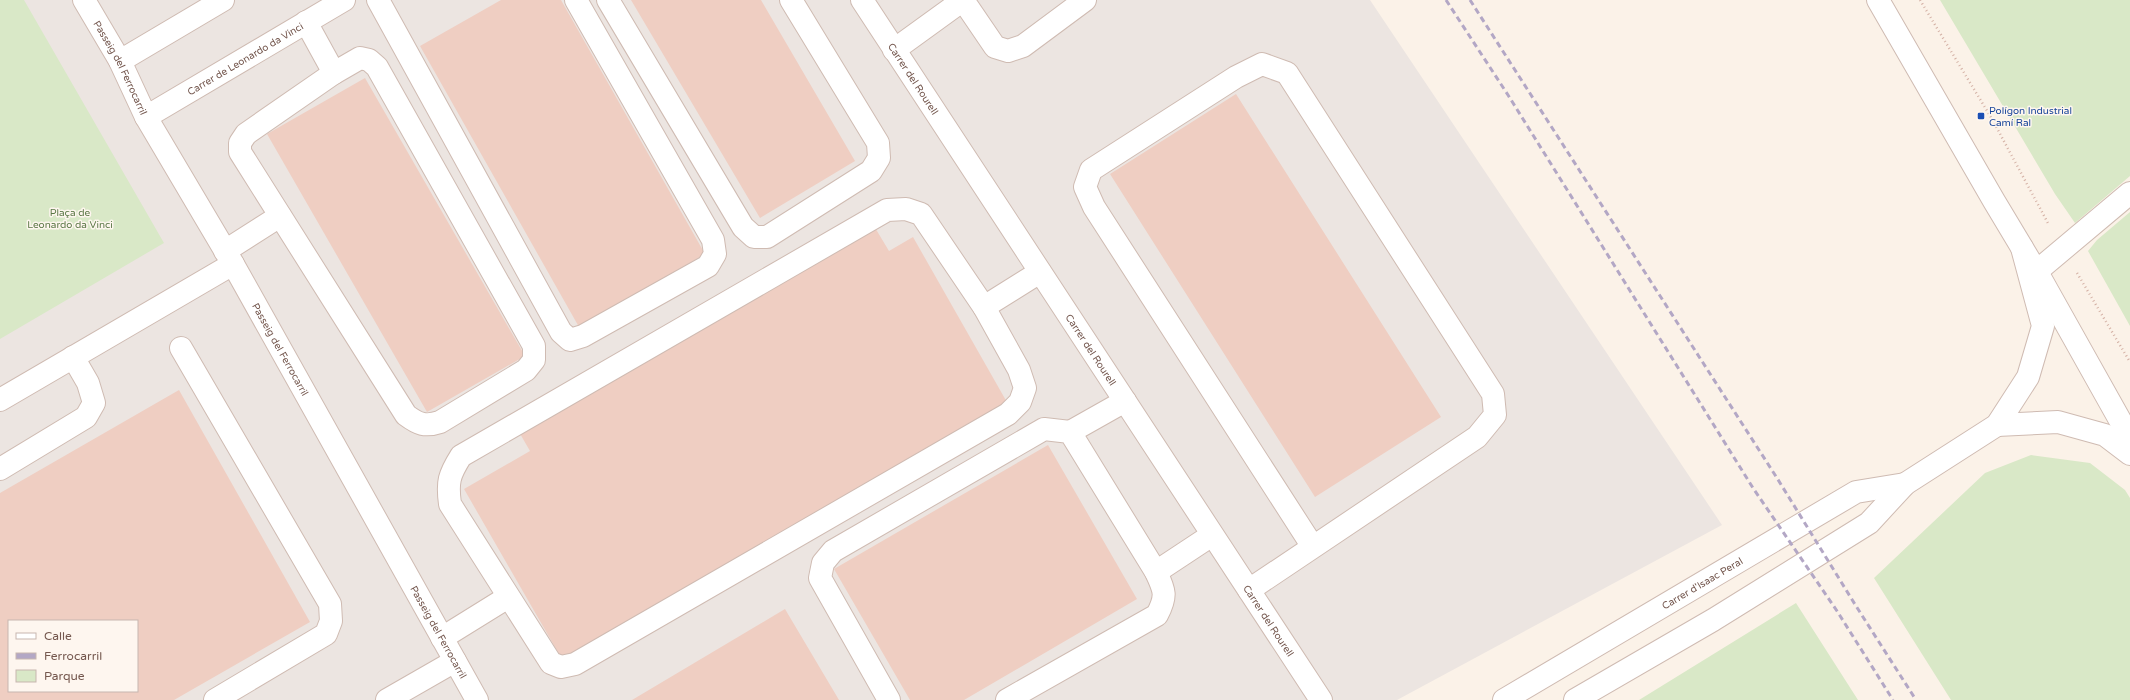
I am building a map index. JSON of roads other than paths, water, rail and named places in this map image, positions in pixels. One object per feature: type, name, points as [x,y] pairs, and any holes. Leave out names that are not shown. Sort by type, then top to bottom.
[{"type":"street","points":[[120,61],[224,0]]},
{"type":"street","name":"Carrer de Leonardo da Vinci","points":[[146,117],[344,0]]},
{"type":"street","points":[[378,0],[561,332],[570,340],[583,336],[708,266],[715,254],[713,240],[576,0]]},
{"type":"street","points":[[608,0],[743,227],[754,237],[767,237],[871,171],[879,158],[878,143],[791,0]]},
{"type":"street","name":"Carrer del Rourell","points":[[862,0],[1321,700]]},
{"type":"street","points":[[894,50],[963,0],[995,47],[1008,50],[1023,46],[1086,0]]},
{"type":"street","points":[[1878,0],[2022,248],[2037,271],[2130,438]]},
{"type":"street","name":"Passeig del Ferrocarril","points":[[86,1],[120,61],[146,117],[229,258],[477,700]]},
{"type":"street","points":[[306,22],[334,73]]},
{"type":"street","points":[[360,58],[369,60],[377,68],[534,346],[534,360],[526,370],[440,422],[430,426],[417,424],[406,415],[240,152],[240,143],[246,134],[334,73],[360,58]]},
{"type":"street","points":[[1248,590],[1313,547],[1478,436],[1495,415],[1493,394],[1287,73],[1262,64],[1236,76],[1091,170],[1085,187],[1094,207],[1313,547]]},
{"type":"street","points":[[2037,271],[2062,248],[2130,193]]},
{"type":"street","points":[[906,209],[921,214],[984,307],[1019,370],[1025,388],[1020,402],[1008,414],[575,664],[561,667],[551,663],[508,597],[450,504],[448,486],[451,472],[461,456],[887,210],[906,209]]},
{"type":"street","points":[[0,400],[74,357],[229,258],[280,216]]},
{"type":"street","points":[[1997,425],[2028,377],[2043,326],[2022,248]]},
{"type":"street","points":[[984,307],[1040,272]]},
{"type":"street","points":[[181,348],[330,604],[331,621],[326,634],[215,700]]},
{"type":"street","points":[[0,469],[86,417],[94,403],[88,383],[74,357]]},
{"type":"street","points":[[889,700],[820,578],[823,563],[833,551],[1044,429],[1070,432],[1125,401]]},
{"type":"street","points":[[1997,425],[2058,422],[2105,435],[2130,454]]},
{"type":"street","name":"Carrer d'Isaac Peral","points":[[1575,700],[1712,620],[1869,523],[1905,484],[1997,425]]},
{"type":"street","points":[[1007,700],[1157,615],[1164,600],[1164,588],[1156,572],[1070,432]]},
{"type":"street","name":"Carrer d'Isaac Peral","points":[[1504,700],[1856,492],[1905,484]]},
{"type":"street","points":[[1156,572],[1212,535]]},
{"type":"street","points":[[442,638],[508,597]]},
{"type":"street","points":[[387,700],[455,661]]},
{"type":"railway","points":[[1446,0],[1508,95],[1753,488],[1837,611],[1893,700]]},
{"type":"railway","points":[[1470,0],[1777,478],[1916,700]]},
{"type":"place","name":"Polígon Industrial Camí Ral","points":[[1981,116]]},
{"type":"park label","name":"Plaça de Leonardo da Vinci","points":[[70,218]]}]
